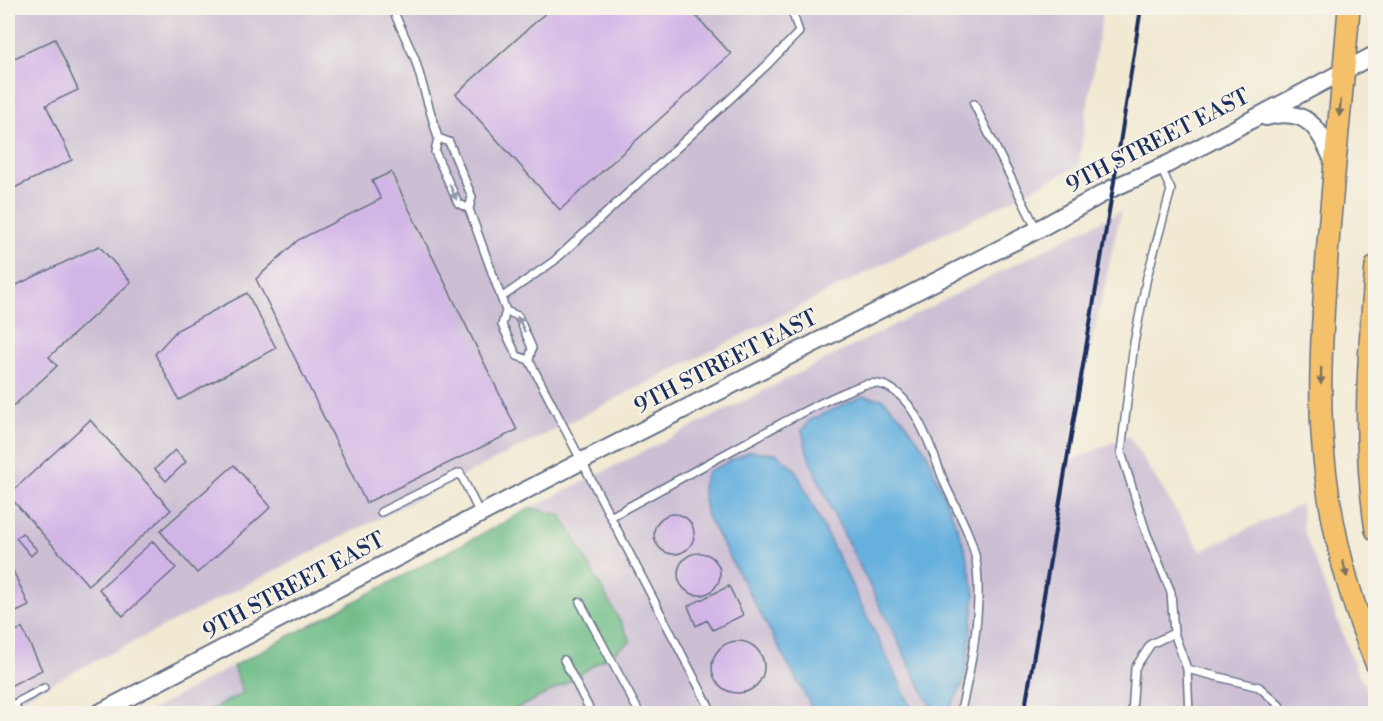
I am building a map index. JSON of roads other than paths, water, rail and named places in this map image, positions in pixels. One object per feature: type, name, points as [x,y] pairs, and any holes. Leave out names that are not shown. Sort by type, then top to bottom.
[{"type":"main road","points":[[1349,8],[1334,163],[1323,317],[1320,378],[1322,434],[1326,477],[1341,553],[1354,602],[1376,663]]},
{"type":"main road","points":[[1376,266],[1366,396],[1368,471],[1376,530]]},
{"type":"street","name":"9TH STREET EAST","points":[[97,714],[582,460],[1037,230],[1113,188],[1161,168],[1376,54]]},
{"type":"street","points":[[1245,123],[1281,113],[1302,117],[1313,125],[1324,139],[1334,163]]},
{"type":"lane","points":[[392,8],[415,59],[438,138],[435,152],[458,203],[469,209]]},
{"type":"lane","points":[[501,298],[554,261],[766,66],[799,32],[791,8]]},
{"type":"lane","points":[[974,104],[1037,230]]},
{"type":"lane","points":[[438,138],[449,142],[472,197],[469,209],[506,311],[502,325],[517,356],[529,360]]},
{"type":"lane","points":[[1161,168],[1171,190],[1147,277],[1134,343],[1120,452],[1146,532],[1171,592],[1174,633],[1187,669],[1189,714]]},
{"type":"lane","points":[[506,311],[518,316],[532,348],[529,360],[612,516],[711,713]]},
{"type":"lane","points":[[612,516],[826,400],[866,384],[882,385],[893,390],[910,407],[933,449],[945,483],[966,529],[976,560],[977,608],[968,683],[960,714]]},
{"type":"lane","points":[[381,512],[460,473],[480,514]]},
{"type":"lane","points":[[580,602],[640,714]]},
{"type":"lane","points":[[1132,714],[1135,668],[1151,644],[1174,633]]},
{"type":"lane","points":[[564,660],[592,714]]},
{"type":"lane","points":[[1187,669],[1259,687],[1279,705],[1285,714]]},
{"type":"lane","points":[[19,714],[11,704],[44,688]]},
{"type":"water","points":[[863,396],[883,399],[903,419],[926,451],[964,545],[975,594],[965,680],[947,713],[937,713],[931,707],[831,509],[807,452],[802,430],[810,420]]},
{"type":"water","points":[[750,451],[776,453],[795,469],[914,713],[815,713],[707,516],[702,487],[707,472]]},
{"type":"railway","points":[[1024,714],[1113,188],[1141,8]]}]
